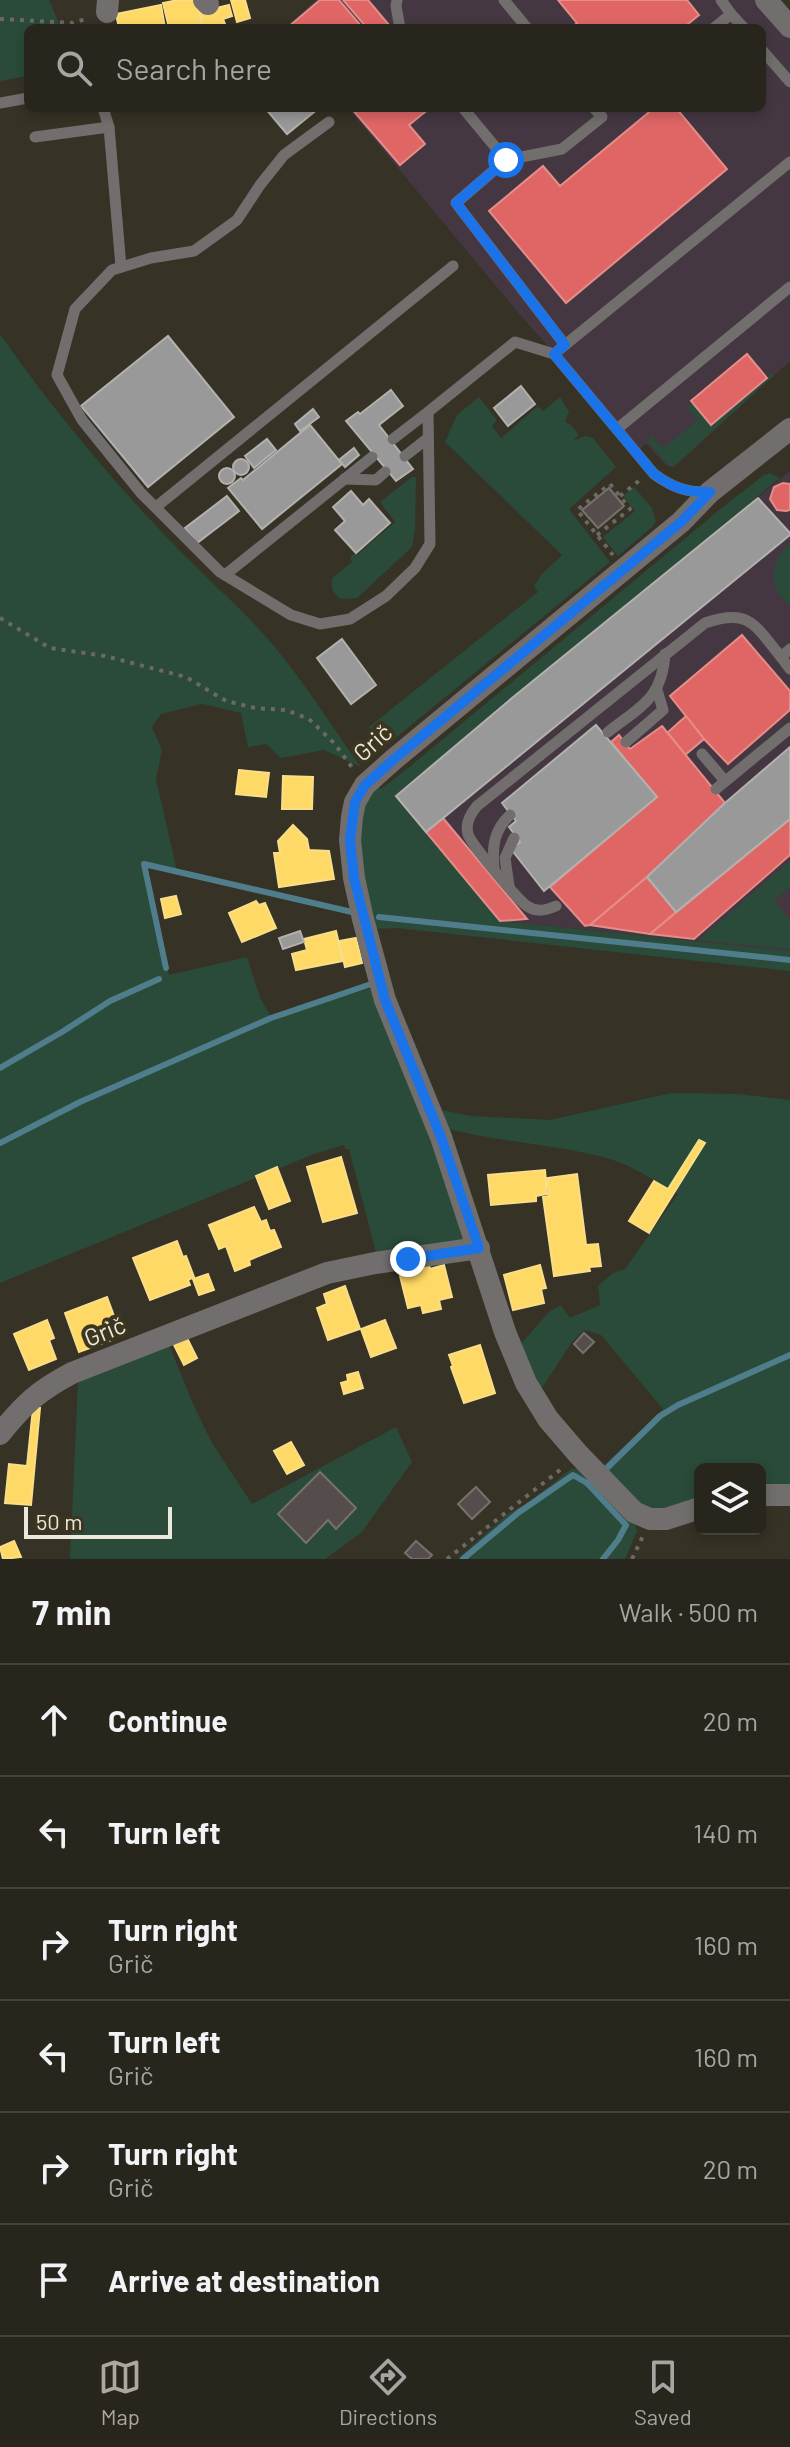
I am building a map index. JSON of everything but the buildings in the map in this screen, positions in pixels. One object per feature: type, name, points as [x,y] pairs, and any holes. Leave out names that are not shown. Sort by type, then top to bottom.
[{"type":"street","points":[[766,0],[790,27]]},
{"type":"street","name":"Grič","points":[[694,1510],[666,1519],[650,1519],[634,1512],[548,1419],[526,1383],[505,1332],[441,1137],[385,1000],[354,878],[350,840],[355,802],[365,785],[435,723],[681,522],[710,492],[787,438]]},
{"type":"street","name":"Grič","points":[[0,1434],[20,1408],[72,1373],[224,1312],[347,1268],[479,1248]]},
{"type":"street","points":[[766,1495],[790,1495]]},
{"type":"lane","points":[[397,0],[399,24]]},
{"type":"lane","points":[[504,0],[524,24]]},
{"type":"lane","points":[[721,0],[740,24]]},
{"type":"lane","points":[[719,24],[731,14]]},
{"type":"lane","points":[[766,55],[790,82]]},
{"type":"lane","points":[[0,103],[24,99]]},
{"type":"lane","points":[[104,112],[109,127],[121,267]]},
{"type":"lane","points":[[466,112],[506,160]]},
{"type":"lane","points":[[565,345],[456,203],[506,160],[562,149],[598,113]]},
{"type":"lane","points":[[329,122],[284,155],[237,220],[194,251],[151,258],[112,270],[75,309],[57,375],[82,420],[156,507],[225,575],[291,615],[320,624],[350,619],[386,596],[415,568],[430,544],[428,412]]},
{"type":"lane","points":[[35,137],[109,127]]},
{"type":"lane","points":[[554,354],[790,162]]},
{"type":"lane","points":[[156,507],[453,266]]},
{"type":"lane","points":[[617,429],[790,287]]},
{"type":"lane","points":[[393,439],[515,342],[554,354],[651,470],[676,487],[692,493],[710,492]]},
{"type":"lane","points":[[405,456],[428,438]]},
{"type":"lane","points":[[225,575],[372,457]]},
{"type":"lane","points":[[344,479],[376,480],[385,472]]},
{"type":"lane","points":[[556,906],[541,911],[528,907],[472,843],[468,833],[470,814],[477,806],[705,623],[728,615],[746,619],[785,653],[790,669]]},
{"type":"lane","points":[[608,732],[657,690],[664,676],[665,654]]},
{"type":"lane","points":[[657,690],[663,710],[674,722]]},
{"type":"lane","points":[[626,742],[663,710]]},
{"type":"lane","points":[[702,754],[720,785],[790,728]]},
{"type":"lane","points":[[494,868],[494,839],[502,822],[510,815]]},
{"type":"lane","points":[[511,890],[505,858],[514,838]]},
{"type":"path","points":[[0,19],[73,23],[108,6]]},
{"type":"path","points":[[620,496],[651,470]]},
{"type":"path","points":[[610,484],[620,496],[630,509],[597,535],[577,510],[610,484]]},
{"type":"path","points":[[0,618],[50,648],[105,656],[186,677],[226,701],[255,708],[286,710],[309,719],[334,743],[365,785]]},
{"type":"path","points":[[447,1559],[579,1455]]},
{"type":"shaded area","points":[[316,0],[758,0],[790,37],[790,361],[673,468],[666,465],[646,443],[640,449],[521,316],[351,112],[766,112],[766,24],[289,24]]},
{"type":"shaded area","points":[[790,471],[790,951],[500,921],[396,796]]},
{"type":"green space","points":[[0,0],[49,0],[59,24],[24,24],[24,77],[0,81]]},
{"type":"green space","points":[[0,334],[61,416],[128,495],[271,642],[361,767],[324,750],[281,758],[266,744],[248,747],[241,713],[202,704],[161,714],[152,727],[162,750],[156,779],[177,871],[146,868],[169,975],[247,957],[260,997],[271,1017],[375,987],[468,1231],[463,1243],[377,1256],[349,1149],[345,1149],[344,1145],[314,1154],[0,1283]]},
{"type":"green space","points":[[772,373],[774,375],[673,467],[647,440],[651,435],[663,448],[698,420],[687,407],[692,403],[712,426]]},
{"type":"green space","points":[[479,397],[497,420],[492,426],[501,438],[538,406],[543,411],[560,397],[569,412],[565,422],[579,435],[573,441],[585,436],[593,438],[616,467],[569,509],[610,562],[382,749],[369,727],[538,592],[534,586],[562,555],[445,442],[457,415]]},
{"type":"green space","points":[[770,473],[780,478],[512,698],[397,797],[500,921],[790,951],[790,971],[397,928],[372,929],[358,872],[360,812],[377,785],[381,789],[402,773],[723,507]]},
{"type":"green space","points":[[416,477],[412,547],[357,598],[340,599],[332,590],[332,578],[352,562],[350,557],[355,553],[357,555],[395,522],[380,502]]},
{"type":"green space","points":[[634,487],[652,508],[656,522],[618,556],[603,537],[635,511],[623,496]]},
{"type":"green space","points":[[790,544],[790,605],[777,591],[774,575],[778,559]]},
{"type":"green space","points":[[790,861],[790,887],[774,901],[790,920],[790,949],[699,940]]},
{"type":"green space","points":[[671,1093],[737,1094],[790,1100],[790,1490],[766,1491],[766,1463],[694,1463],[694,1503],[667,1513],[644,1509],[602,1467],[663,1409],[601,1335],[584,1330],[572,1342],[538,1394],[520,1345],[549,1312],[561,1305],[570,1318],[600,1305],[598,1286],[613,1273],[625,1269],[678,1194],[620,1162],[444,1128],[436,1109],[471,1116],[550,1120]]},
{"type":"green space","points":[[168,1342],[212,1443],[252,1504],[396,1427],[412,1462],[362,1532],[325,1559],[70,1559],[78,1380]]},
{"type":"green space","points":[[583,1468],[634,1521],[637,1531],[625,1559],[457,1559],[508,1514],[529,1502],[571,1469]]},
{"type":"waterway","points":[[166,968],[144,864],[352,912]]},
{"type":"waterway","points":[[379,917],[790,960]]},
{"type":"waterway","points":[[0,1068],[110,1001],[159,979]]},
{"type":"waterway","points":[[0,1143],[80,1102],[271,1018],[371,984]]},
{"type":"waterway","points":[[607,1468],[660,1416],[790,1355]]},
{"type":"waterway","points":[[463,1559],[518,1513],[573,1475],[587,1483]]},
{"type":"waterway","points":[[589,1482],[626,1525],[603,1559]]},
{"type":"route","points":[[408,1259],[479,1248],[441,1137],[385,1000],[354,878],[350,840],[355,802],[365,785],[435,723],[681,522],[710,492],[692,493],[654,474],[554,354],[565,345],[456,203],[506,160]]}]
